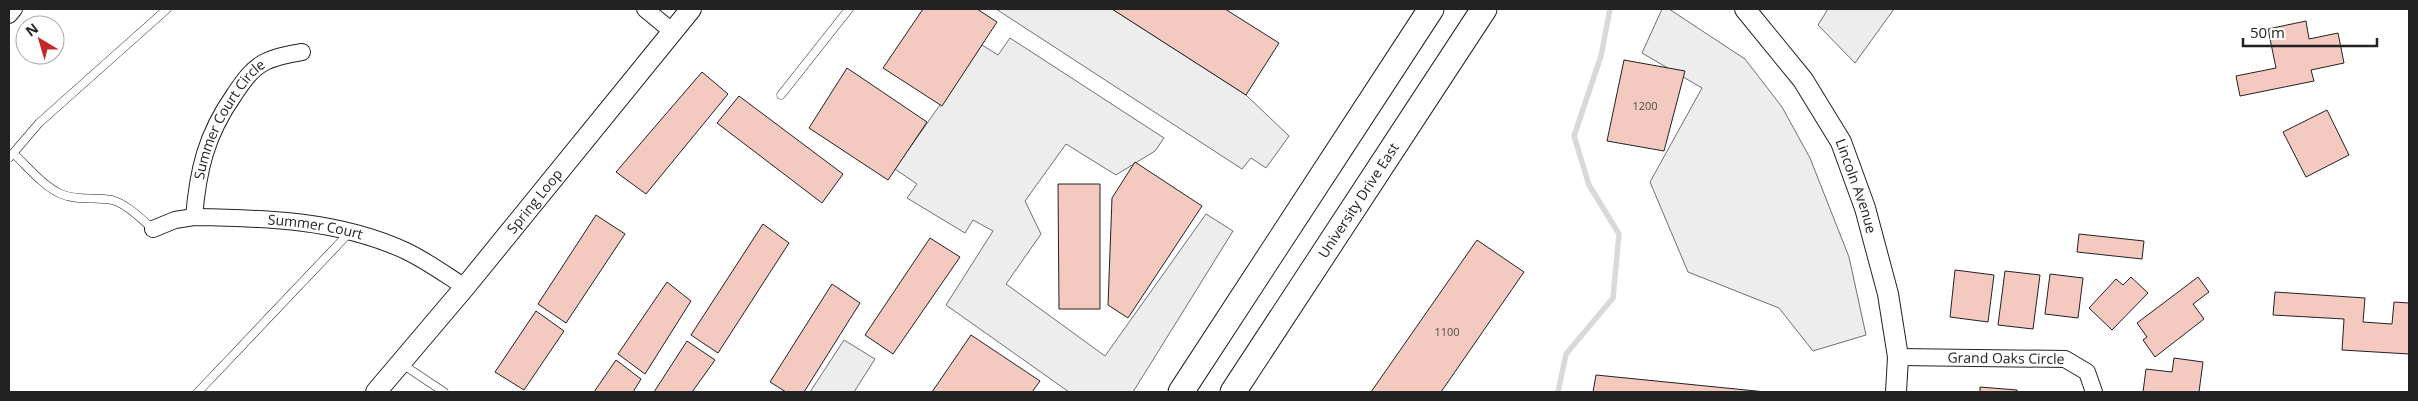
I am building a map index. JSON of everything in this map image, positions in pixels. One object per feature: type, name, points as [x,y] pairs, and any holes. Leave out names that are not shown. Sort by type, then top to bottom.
[{"type":"main road","points":[[1181,392],[1431,9]]},
{"type":"main road","name":"University Drive East","points":[[1233,392],[1484,9]]},
{"type":"street","points":[[9,15],[14,9]]},
{"type":"street","points":[[645,9],[673,32]]},
{"type":"street","name":"Spring Loop","points":[[376,392],[402,364],[465,288],[691,9]]},
{"type":"street","name":"Lincoln Avenue","points":[[1745,9],[1803,80],[1841,142],[1865,208],[1888,294],[1898,357],[1896,392]]},
{"type":"street","name":"Summer Court Circle","points":[[194,217],[196,185],[202,157],[221,113],[254,69],[283,55],[302,52]]},
{"type":"street","name":"Summer Court","points":[[154,229],[175,220],[194,217],[313,223],[351,231],[407,252],[465,288]]},
{"type":"street","name":"Grand Oaks Circle","points":[[1898,357],[2065,359],[2087,372],[2094,392]]},
{"type":"lane","points":[[154,229],[121,204],[113,201],[71,197],[59,193],[11,156],[39,123],[167,9]]},
{"type":"lane","points":[[781,95],[849,9]]},
{"type":"lane","points":[[198,392],[351,231]]},
{"type":"lane","points":[[402,364],[444,392]]},
{"type":"shaded area","points":[[996,9],[1112,9],[1246,95],[1289,136],[1266,168],[1251,158],[1242,169]]},
{"type":"shaded area","points":[[1662,9],[1669,9],[1745,59],[1782,107],[1810,158],[1849,257],[1866,335],[1813,351],[1779,308],[1688,272],[1650,182],[1702,88],[1642,53]]},
{"type":"shaded area","points":[[1828,9],[1894,9],[1855,63],[1818,25]]},
{"type":"shaded area","points":[[1010,38],[1164,138],[1155,151],[1116,175],[1066,144],[1025,201],[1041,234],[1006,284],[1105,356],[1206,214],[1233,231],[1133,392],[1069,392],[946,305],[993,231],[973,220],[965,233],[907,198],[917,184],[895,169],[982,45],[998,55]]},
{"type":"shaded area","points":[[844,340],[875,359],[854,392],[810,392]]},
{"type":"building","points":[[923,9],[977,9],[997,22],[942,106],[883,68]]},
{"type":"building","points":[[1112,9],[1225,9],[1279,43],[1246,95]]},
{"type":"building","points":[[2306,21],[2309,39],[2338,33],[2344,63],[2311,70],[2314,81],[2240,96],[2236,76],[2276,68],[2268,29]]},
{"type":"building","points":[[1624,60],[1685,71],[1664,151],[1607,141]]},
{"type":"building","points":[[847,68],[927,122],[888,180],[809,128]]},
{"type":"building","points":[[702,72],[728,94],[646,194],[616,172]]},
{"type":"building","points":[[739,96],[843,174],[822,203],[717,123]]},
{"type":"building","points":[[2327,110],[2349,155],[2306,177],[2283,132]]},
{"type":"building","points":[[1135,162],[1202,206],[1128,318],[1108,305],[1112,198]]},
{"type":"building","points":[[1058,184],[1100,184],[1100,309],[1059,309]]},
{"type":"building","points":[[596,215],[625,234],[566,323],[538,304]]},
{"type":"building","points":[[763,224],[789,243],[718,353],[691,335]]},
{"type":"building","points":[[2079,234],[2144,241],[2142,259],[2077,252]]},
{"type":"building","points":[[930,238],[960,257],[893,354],[865,335]]},
{"type":"building","points":[[1477,240],[1524,272],[1441,392],[1371,392]]},
{"type":"building","points":[[1955,270],[1994,275],[1988,322],[1950,317]]},
{"type":"building","points":[[2005,271],[2040,275],[2033,329],[1998,325]]},
{"type":"building","points":[[2050,274],[2083,278],[2078,318],[2045,314]]},
{"type":"building","points":[[2131,277],[2148,293],[2112,330],[2089,308],[2116,279],[2123,285]]},
{"type":"building","points":[[2198,277],[2209,292],[2193,304],[2204,319],[2155,357],[2143,340],[2147,337],[2137,323]]},
{"type":"building","points":[[667,282],[691,301],[645,374],[618,354]]},
{"type":"building","points":[[832,284],[860,303],[804,392],[786,392],[770,382]]},
{"type":"building","points":[[2275,292],[2365,298],[2363,322],[2392,324],[2394,302],[2409,303],[2409,354],[2342,350],[2344,319],[2273,315]]},
{"type":"building","points":[[536,311],[564,331],[524,390],[495,372]]},
{"type":"building","points":[[971,335],[1040,381],[1032,392],[932,392]]},
{"type":"building","points":[[687,341],[715,360],[692,392],[654,392]]},
{"type":"building","points":[[2174,358],[2203,362],[2199,392],[2143,392],[2146,369],[2172,372]]},
{"type":"building","points":[[616,360],[641,379],[633,392],[594,392]]},
{"type":"building","points":[[1596,375],[1766,392],[1593,392]]},
{"type":"building","points":[[1980,387],[2017,390],[2017,392],[1980,392]]},
{"type":"waterway","points":[[1558,392],[1566,354],[1613,298],[1619,234],[1589,185],[1574,136],[1601,56],[1610,9]]}]
